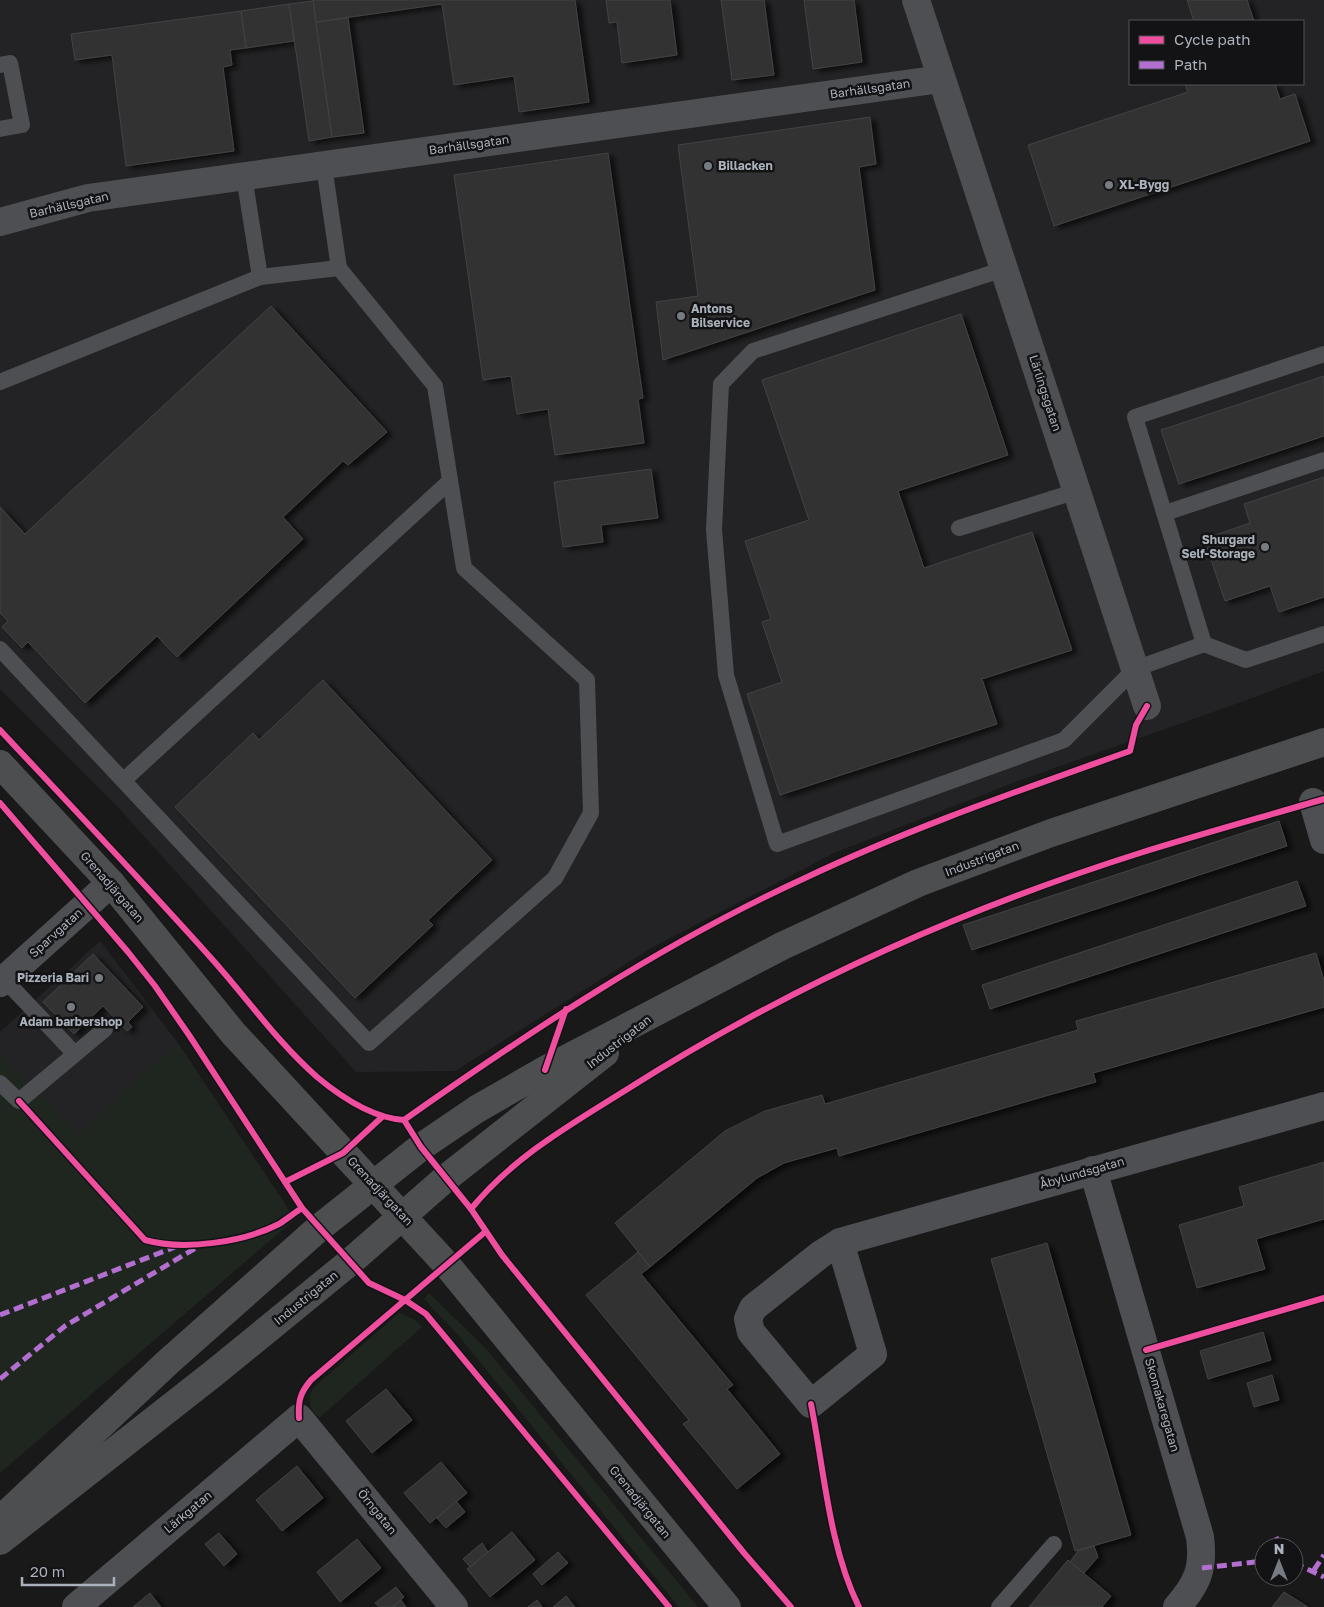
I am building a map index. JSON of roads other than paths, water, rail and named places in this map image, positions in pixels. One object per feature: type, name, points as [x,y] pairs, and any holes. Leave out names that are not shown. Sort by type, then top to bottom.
[{"type":"main road","name":"Industrigatan","points":[[0,1520],[168,1362],[319,1228],[421,1147],[477,1109],[545,1070],[782,946],[918,883],[1051,832],[1324,742]]},
{"type":"main road","name":"Grenadjärgatan","points":[[0,764],[111,883],[233,1033],[374,1183],[459,1279],[727,1607]]},
{"type":"main road","name":"Industrigatan","points":[[0,1541],[214,1374],[350,1262],[446,1178],[655,1014]]},
{"type":"street","name":"Lärlingsgatan","points":[[916,0],[1147,706]]},
{"type":"street","name":"Barhällsgatan","points":[[0,222],[88,198],[941,79]]},
{"type":"street","points":[[1312,802],[1324,840]]},
{"type":"street","name":"Sparvgatan","points":[[2,981],[111,883]]},
{"type":"street","name":"Åbylundsgatan","points":[[840,1242],[873,1354],[812,1404],[751,1332],[748,1319],[753,1308],[840,1242],[1324,1106]]},
{"type":"street","name":"Skomakaregatan","points":[[1093,1170],[1200,1537],[1202,1568],[1194,1584],[1177,1607]]},
{"type":"street","name":"Lärkgatan","points":[[76,1607],[299,1418]]},
{"type":"street","name":"Örngatan","points":[[299,1418],[454,1607]]},
{"type":"lane","points":[[0,65],[10,63],[22,125],[0,129]]},
{"type":"lane","points":[[0,649],[369,1043],[555,878],[591,813],[587,680],[464,568],[436,386],[339,268],[324,166]]},
{"type":"lane","points":[[244,176],[260,277]]},
{"type":"lane","points":[[0,382],[260,277],[339,268]]},
{"type":"lane","points":[[1004,270],[753,351],[721,384],[714,530],[726,675],[777,844],[1064,740],[1135,669],[1204,644],[1246,660],[1324,634]]},
{"type":"lane","points":[[1204,644],[1135,417],[1324,354]]},
{"type":"lane","points":[[1165,513],[1324,460]]},
{"type":"lane","points":[[124,780],[450,481]]},
{"type":"lane","points":[[960,528],[1077,491]]},
{"type":"lane","points":[[2,981],[75,1054]]},
{"type":"lane","points":[[0,1083],[19,1101],[105,1029]]},
{"type":"lane","points":[[999,1607],[1054,1544]]},
{"type":"place","name":"Billacken","points":[[708,166]]},
{"type":"place","name":"XL-Bygg","points":[[1109,185]]},
{"type":"place","name":"Antons Bilservice","points":[[681,316]]},
{"type":"place","name":"Shurgard Self-Storage","points":[[1265,547]]},
{"type":"place","name":"Pizzeria Bari","points":[[99,978]]},
{"type":"place","name":"Adam barbershop","points":[[71,1007]]}]
